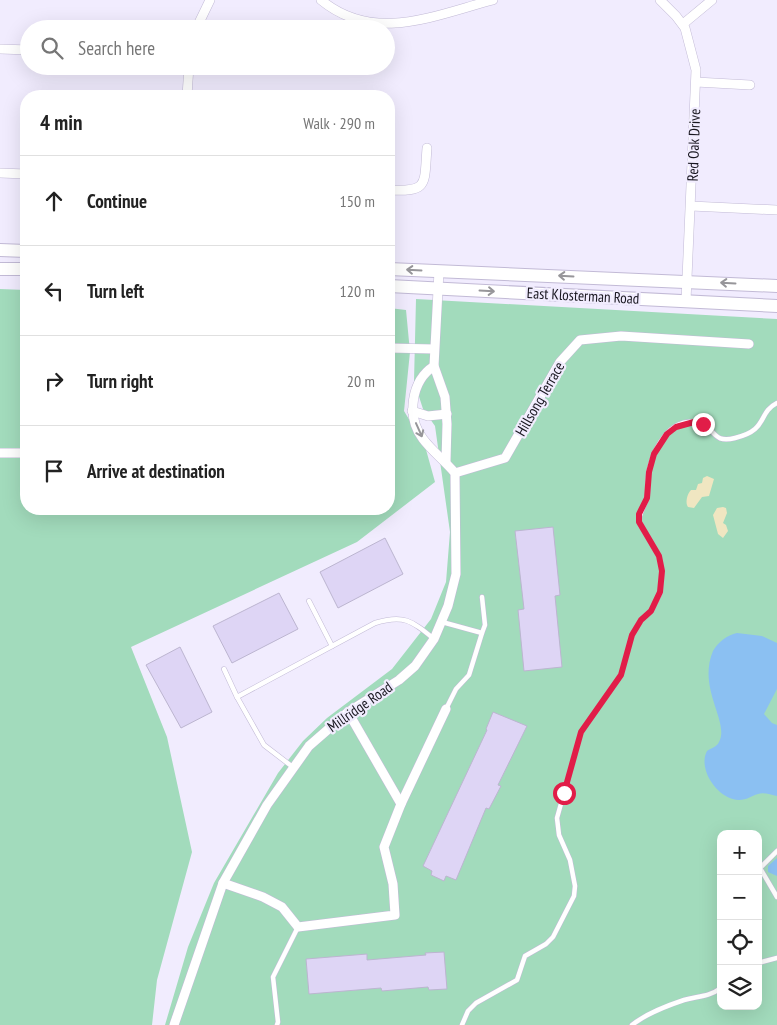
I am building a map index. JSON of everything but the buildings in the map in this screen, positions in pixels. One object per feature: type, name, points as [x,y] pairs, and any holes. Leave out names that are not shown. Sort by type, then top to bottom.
[{"type":"main road","points":[[0,250],[20,251]]},
{"type":"main road","points":[[0,268],[20,270]]},
{"type":"main road","name":"East Klosterman Road","points":[[395,269],[777,286]]},
{"type":"main road","name":"East Klosterman Road","points":[[395,286],[777,306]]},
{"type":"street","points":[[200,20],[210,0]]},
{"type":"street","points":[[321,0],[354,19],[360,20]]},
{"type":"street","points":[[395,24],[493,0]]},
{"type":"street","name":"Red Oak Drive","points":[[660,0],[682,24],[694,55],[696,82],[686,301]]},
{"type":"street","points":[[682,24],[712,0]]},
{"type":"street","points":[[0,49],[20,50]]},
{"type":"street","points":[[187,90],[188,75]]},
{"type":"street","points":[[696,82],[750,86]]},
{"type":"street","points":[[395,190],[418,189],[423,182],[426,148]]},
{"type":"street","points":[[0,173],[20,174]]},
{"type":"street","points":[[691,206],[777,210]]},
{"type":"street","points":[[439,271],[434,366],[445,397],[447,414],[446,461]]},
{"type":"street","name":"Hillsong Terrace","points":[[455,473],[505,458],[560,362],[580,340],[620,336],[749,344]]},
{"type":"street","points":[[395,348],[434,349]]},
{"type":"street","points":[[434,366],[425,372],[415,389],[412,411],[422,439],[446,461],[455,473]]},
{"type":"street","points":[[412,411],[428,416],[447,414]]},
{"type":"street","points":[[0,453],[20,453]]},
{"type":"street","name":"Millridge Road","points":[[174,1025],[223,883],[267,806],[309,746],[348,712],[399,680],[415,666],[434,639],[442,622],[456,574],[455,473]]},
{"type":"street","points":[[223,883],[263,897],[282,908],[298,927],[395,915],[393,884],[384,847],[401,804],[446,709]]},
{"type":"street","points":[[348,712],[401,804]]},
{"type":"lane","points":[[462,1025],[468,1011],[476,1003],[517,980],[526,956],[546,944],[553,937],[574,896],[576,886],[570,860],[559,835],[558,813],[581,732],[616,683],[624,665],[632,635],[641,620],[651,611],[660,592],[662,571],[659,556],[639,522],[639,514],[647,498],[649,472],[656,450],[671,430],[687,423],[703,424],[720,439],[728,440],[747,435],[757,430],[769,409],[777,403]]},
{"type":"lane","points":[[446,709],[456,689],[469,675],[485,625],[482,597]]},
{"type":"lane","points":[[309,601],[332,646]]},
{"type":"lane","points":[[237,697],[375,622],[394,617],[415,624],[434,639]]},
{"type":"lane","points":[[442,622],[482,633]]},
{"type":"lane","points":[[224,669],[237,697],[264,745],[294,768]]},
{"type":"lane","points":[[777,850],[760,868],[777,896]]},
{"type":"lane","points":[[277,1025],[272,977],[298,927]]},
{"type":"lane","points":[[762,963],[777,958]]},
{"type":"lane","points":[[632,1025],[655,1011],[717,991]]},
{"type":"green space","points":[[0,289],[20,290],[20,515],[392,515],[357,542],[131,647],[167,737],[192,852],[157,980],[152,1025],[0,1025]]},
{"type":"green space","points":[[416,299],[777,319],[777,1025],[165,1025],[188,947],[214,883],[278,773],[303,741],[327,718],[392,669],[431,619],[446,582],[450,532],[435,426],[423,409],[414,381]]},
{"type":"green space","points":[[395,309],[406,310],[410,352],[404,411],[425,446],[435,482],[395,513]]},
{"type":"sand","points":[[707,476],[714,479],[709,496],[702,497],[694,508],[688,507],[687,501],[691,490],[696,490],[698,484],[702,483],[703,478]]},
{"type":"sand","points":[[717,508],[726,508],[727,513],[723,523],[728,531],[723,538],[718,534],[713,515]]},
{"type":"water","points":[[737,633],[762,636],[777,643],[777,689],[764,714],[772,723],[777,725],[777,796],[763,793],[742,800],[731,799],[717,790],[707,775],[705,767],[707,751],[718,744],[721,734],[711,691],[709,665],[717,645],[726,637]]},
{"type":"water","points":[[777,858],[777,876],[768,872],[768,866]]},
{"type":"route","points":[[564,793],[581,732],[586,722],[612,690],[621,675],[632,635],[641,620],[651,611],[660,592],[662,571],[659,556],[655,546],[642,530],[639,522],[639,514],[647,498],[649,472],[654,454],[667,434],[680,424],[694,422],[703,424]]}]
